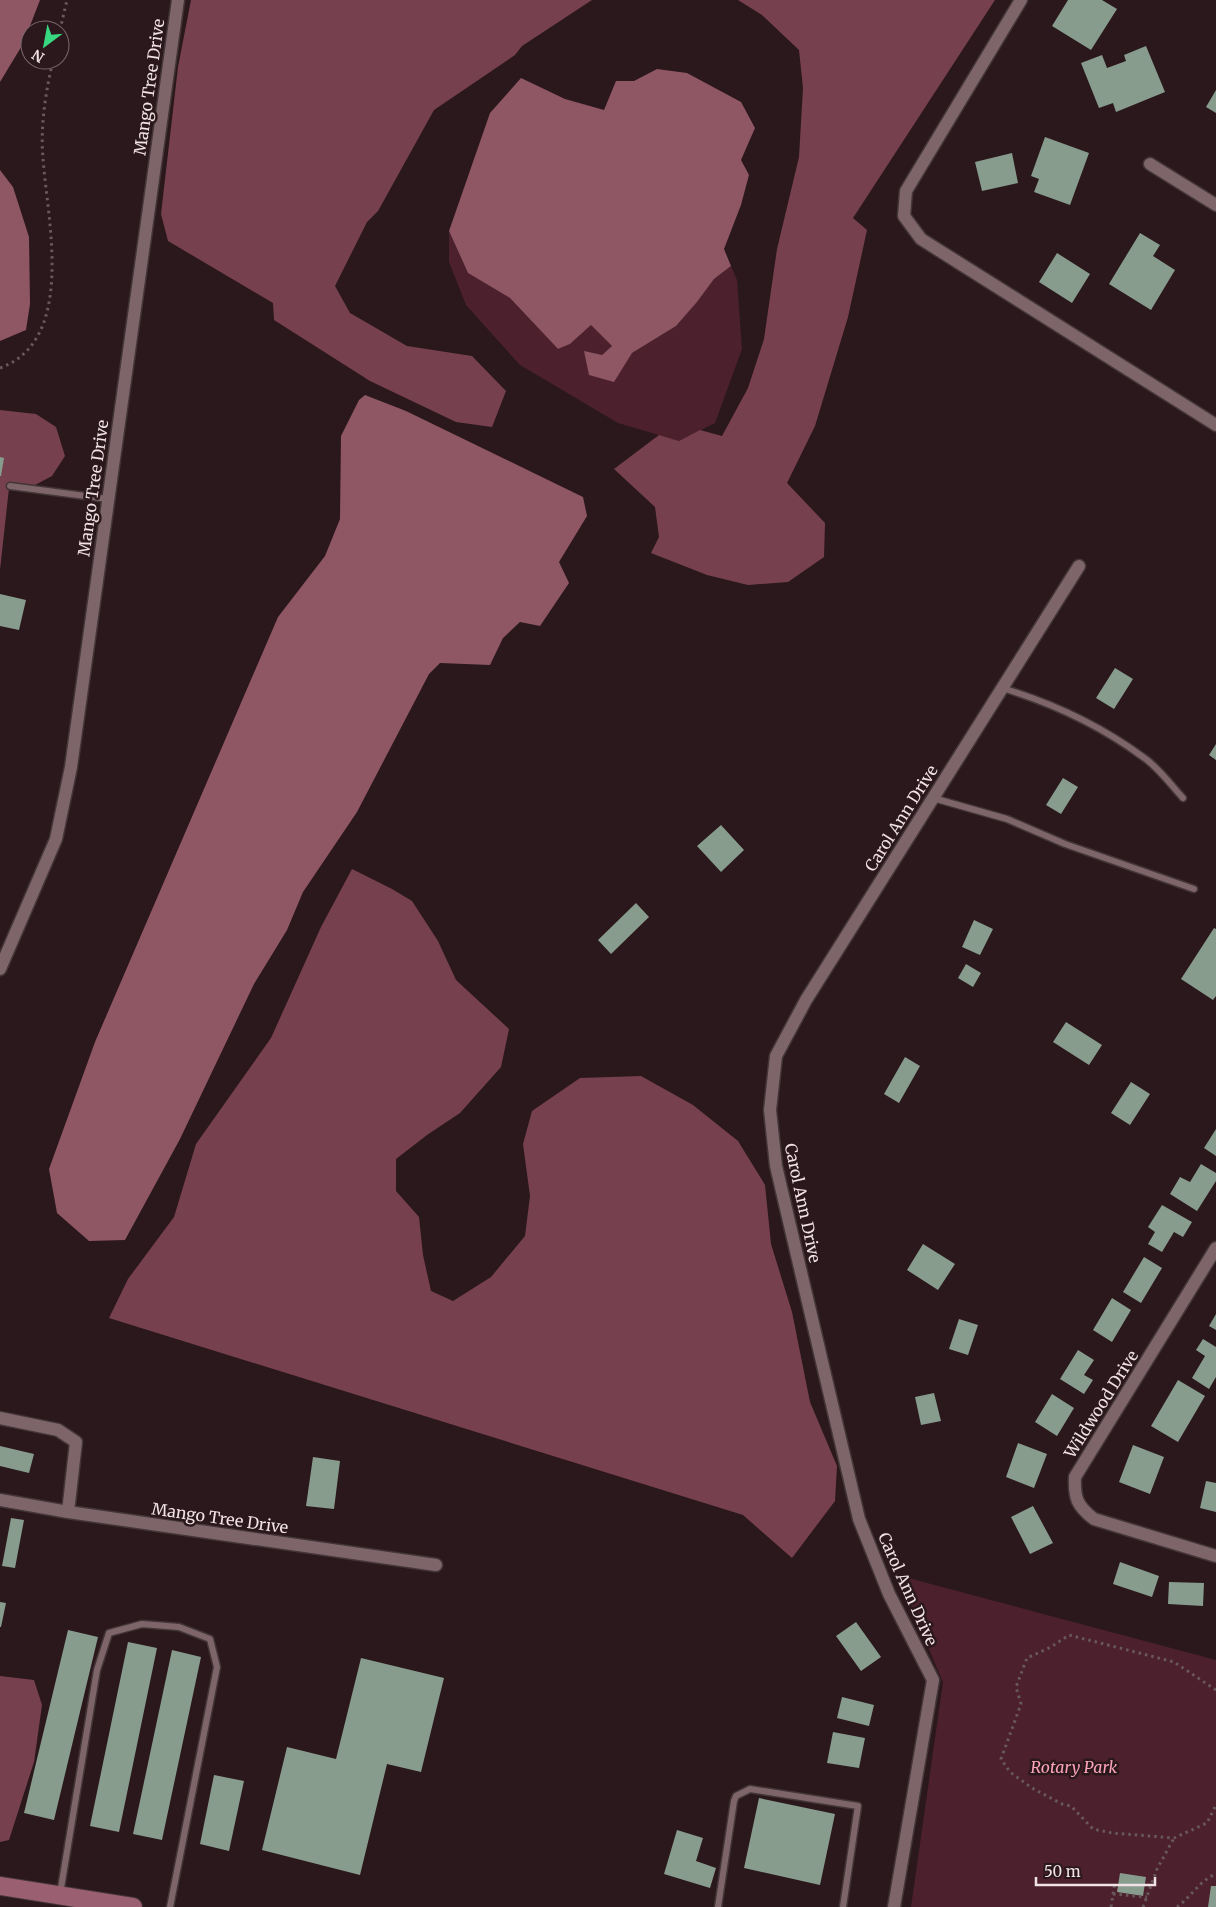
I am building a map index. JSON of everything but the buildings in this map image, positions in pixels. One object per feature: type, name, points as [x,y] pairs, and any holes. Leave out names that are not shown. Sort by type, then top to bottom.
[{"type":"street","name":"Mango Tree Drive","points":[[0,969],[56,839],[71,767],[178,0]]},
{"type":"street","points":[[1021,0],[906,191],[904,216],[921,239],[1216,425]]},
{"type":"street","points":[[1150,164],[1216,206]]},
{"type":"street","name":"Carol Ann Drive","points":[[894,1907],[933,1680],[889,1594],[860,1519],[776,1166],[770,1110],[776,1056],[806,1000],[1079,566]]},
{"type":"street","name":"Wildwood Drive","points":[[1216,1248],[1075,1477],[1074,1495],[1083,1511],[1094,1519],[1216,1556]]},
{"type":"street","points":[[0,1418],[58,1430],[76,1442],[68,1512]]},
{"type":"street","name":"Mango Tree Drive","points":[[0,1500],[68,1512],[436,1565]]},
{"type":"street","points":[[0,1886],[133,1907]]},
{"type":"lane","points":[[10,486],[108,499]]},
{"type":"lane","points":[[1002,688],[1033,697],[1093,726],[1144,757],[1183,798]]},
{"type":"lane","points":[[933,798],[1007,819],[1065,844],[1194,889]]},
{"type":"lane","points":[[59,1896],[97,1670],[109,1633],[142,1624],[179,1627],[210,1639],[216,1667],[170,1907]]},
{"type":"lane","points":[[718,1907],[734,1801],[736,1796],[750,1789],[858,1806],[842,1907]]},
{"type":"path","points":[[62,20],[67,0]]},
{"type":"path","points":[[0,368],[10,364],[24,354],[39,335],[46,318],[52,270],[49,202],[42,157],[43,121],[51,70]]},
{"type":"path","points":[[1216,1690],[1174,1662],[1070,1635],[1051,1647],[1027,1658],[1016,1687],[1021,1704],[1001,1759],[1010,1772],[1032,1788],[1062,1804],[1071,1806],[1093,1829],[1112,1833],[1174,1838],[1207,1823],[1216,1806]]},
{"type":"path","points":[[1144,1907],[1157,1869],[1174,1838]]},
{"type":"path","points":[[1177,1907],[1208,1877],[1216,1874]]},
{"type":"path","points":[[1111,1907],[1115,1882]]},
{"type":"path","points":[[1113,1894],[1147,1897]]},
{"type":"green space","points":[[449,231],[468,273],[510,298],[558,349],[570,344],[591,325],[612,346],[602,355],[589,374],[632,353],[676,326],[714,279],[731,266],[737,280],[742,349],[715,423],[679,441],[618,423],[520,365],[466,305],[449,262]]},
{"type":"green space","name":"Rotary Park","points":[[901,1576],[1216,1660],[1216,1907],[911,1907],[943,1682],[906,1596]]},
{"type":"shaded area","points":[[0,0],[40,0],[32,20],[20,20],[20,49],[0,82]]},
{"type":"shaded area","points":[[191,0],[592,0],[522,46],[515,55],[434,110],[378,211],[367,222],[335,286],[350,313],[407,346],[472,356],[506,391],[492,427],[456,422],[370,381],[274,320],[273,303],[168,241],[161,214],[178,67]]},
{"type":"shaded area","points":[[738,0],[995,0],[853,218],[867,230],[848,317],[815,426],[787,483],[825,523],[824,557],[788,582],[748,585],[707,575],[651,553],[659,537],[655,507],[614,469],[659,435],[679,441],[700,430],[722,436],[748,388],[764,339],[777,249],[799,157],[803,88],[799,50],[762,15]]},
{"type":"shaded area","points":[[657,69],[687,73],[741,102],[755,128],[741,160],[749,175],[741,205],[724,249],[731,266],[714,279],[676,326],[632,353],[614,382],[589,375],[584,351],[602,355],[612,346],[591,325],[570,344],[558,349],[510,298],[468,273],[449,231],[490,113],[521,78],[565,99],[604,110],[616,81],[634,81]]},
{"type":"shaded area","points":[[0,170],[13,187],[29,237],[30,304],[26,330],[0,341]]},
{"type":"shaded area","points":[[365,395],[406,411],[583,497],[587,516],[559,562],[569,583],[540,626],[520,622],[503,638],[490,665],[440,663],[429,674],[357,812],[303,892],[287,930],[254,984],[180,1139],[125,1240],[89,1241],[57,1213],[49,1169],[95,1042],[278,617],[325,556],[340,519],[341,436],[359,400]]},
{"type":"shaded area","points":[[0,410],[36,414],[56,427],[65,456],[52,476],[35,485],[9,488],[0,570]]},
{"type":"shaded area","points":[[352,869],[412,901],[438,941],[456,980],[509,1029],[501,1067],[460,1113],[396,1159],[396,1191],[419,1217],[423,1255],[431,1291],[453,1301],[491,1277],[525,1236],[530,1196],[523,1144],[532,1111],[580,1078],[641,1076],[693,1105],[738,1141],[765,1185],[771,1244],[792,1312],[810,1402],[837,1466],[835,1501],[792,1558],[743,1515],[109,1318],[128,1279],[174,1217],[196,1144],[271,1038],[321,927]]},
{"type":"shaded area","points":[[0,1676],[34,1680],[42,1705],[34,1762],[9,1840],[0,1842]]}]
